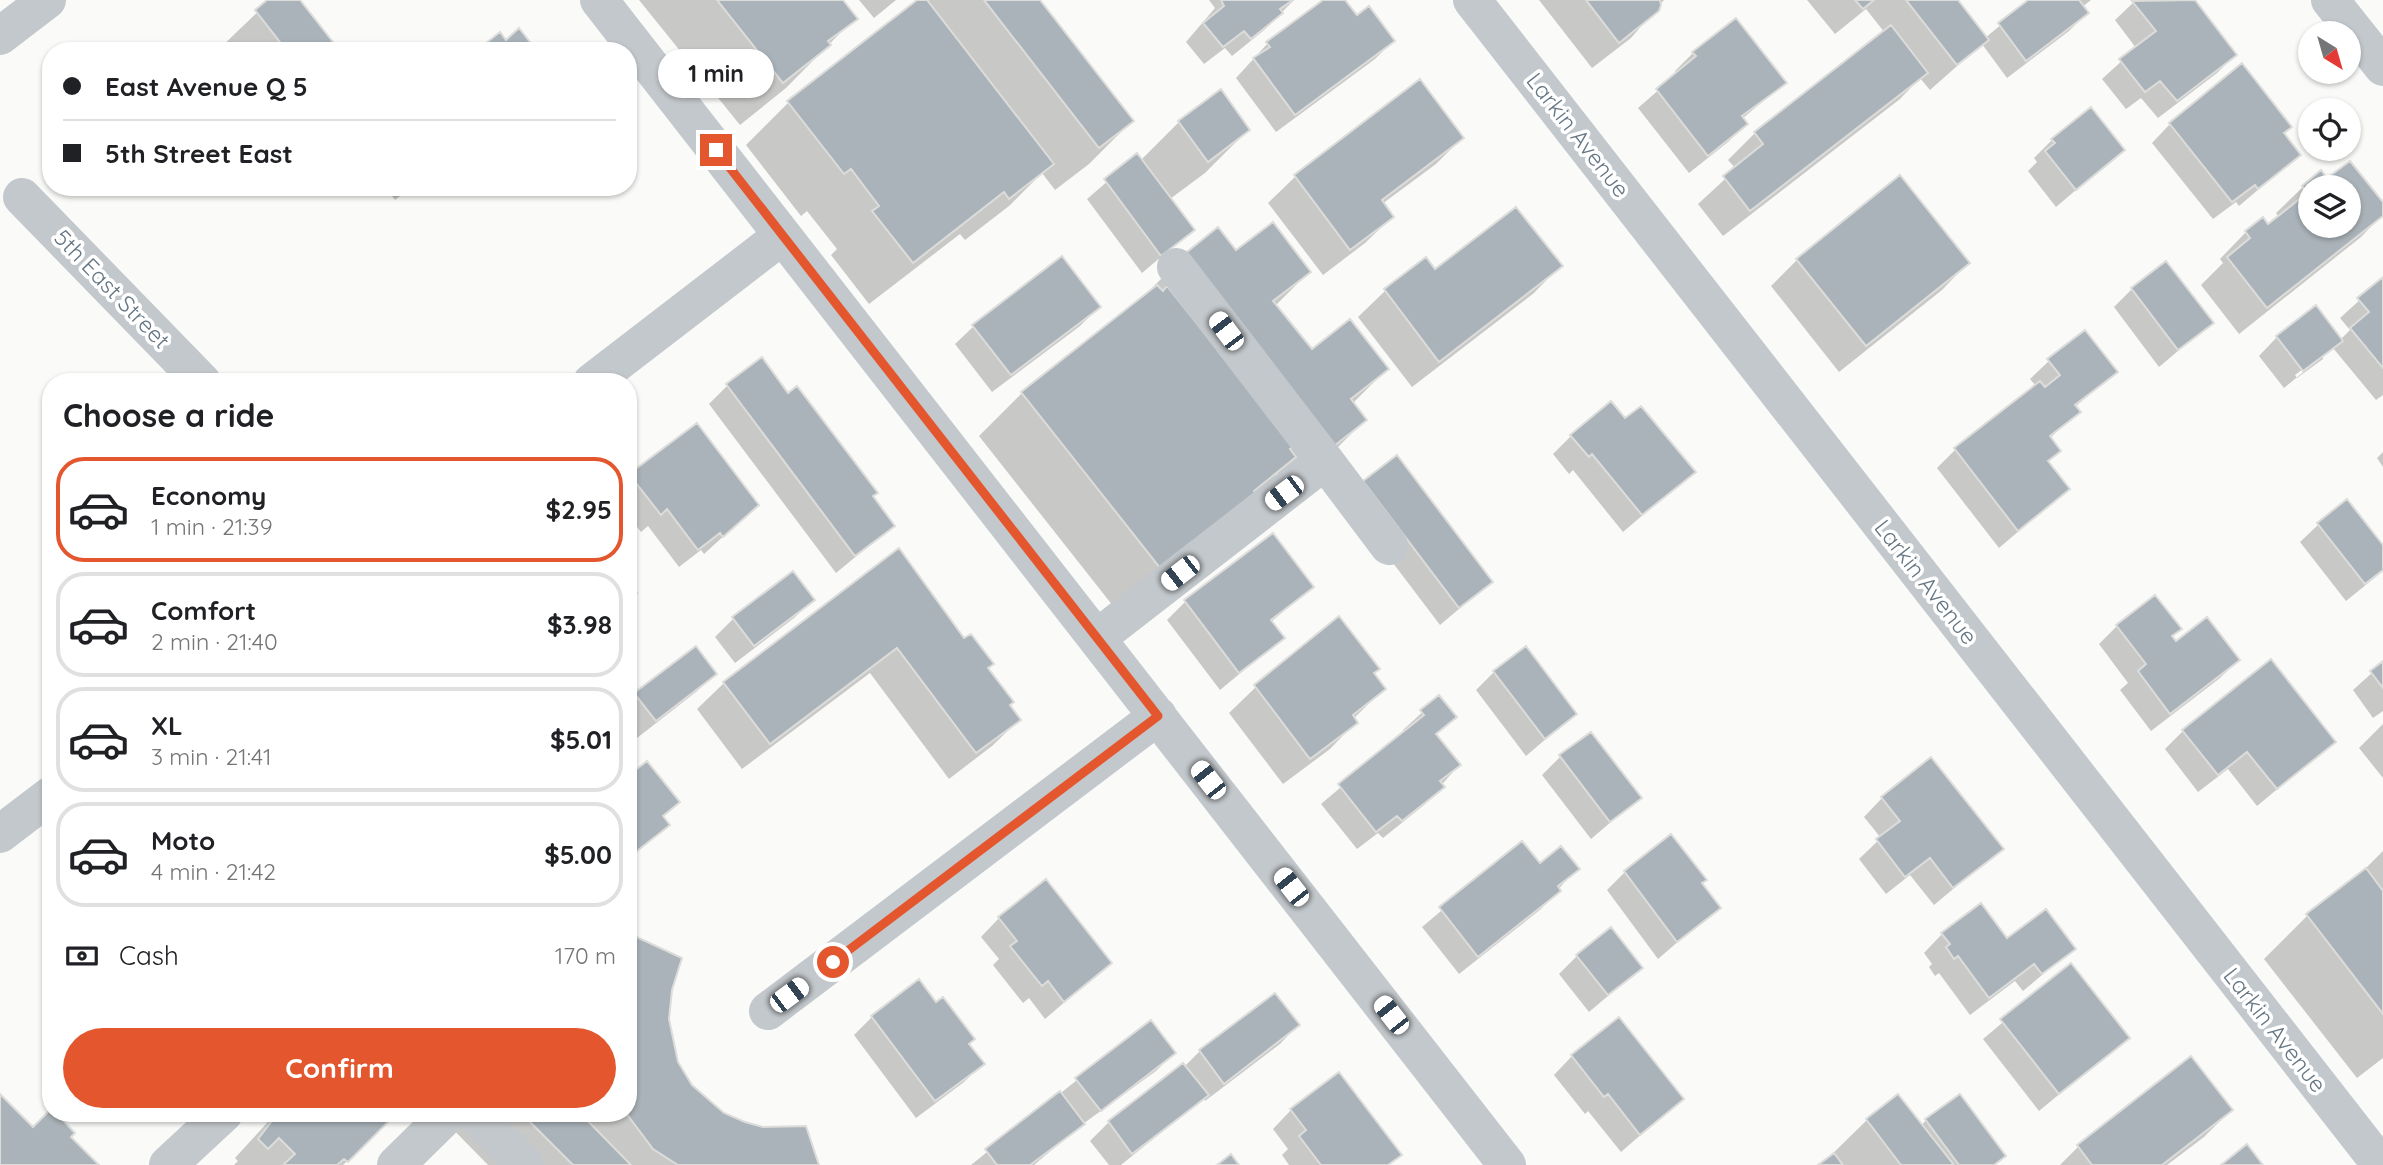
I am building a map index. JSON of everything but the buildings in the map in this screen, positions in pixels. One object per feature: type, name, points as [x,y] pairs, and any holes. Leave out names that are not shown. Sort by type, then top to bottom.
[{"type":"street","points":[[0,36],[47,0]]},
{"type":"street","points":[[599,0],[632,42]]},
{"type":"street","name":"Larkin Avenue","points":[[1472,0],[2381,1165]]},
{"type":"street","points":[[2330,0],[2383,67]]},
{"type":"street","points":[[637,49],[1507,1165]]},
{"type":"street","name":"5th East Street","points":[[22,197],[193,373]]},
{"type":"street","points":[[604,373],[782,236]]},
{"type":"street","points":[[1176,267],[1390,546]]},
{"type":"street","points":[[1097,638],[1325,461]]},
{"type":"street","points":[[768,1011],[1158,716]]},
{"type":"street","points":[[0,834],[42,802]]},
{"type":"street","points":[[168,1165],[214,1122]]},
{"type":"street","points":[[396,1165],[440,1122]]},
{"type":"street","points":[[483,1122],[525,1165]]},
{"type":"route","points":[[716,150],[1158,716],[833,962]]}]
